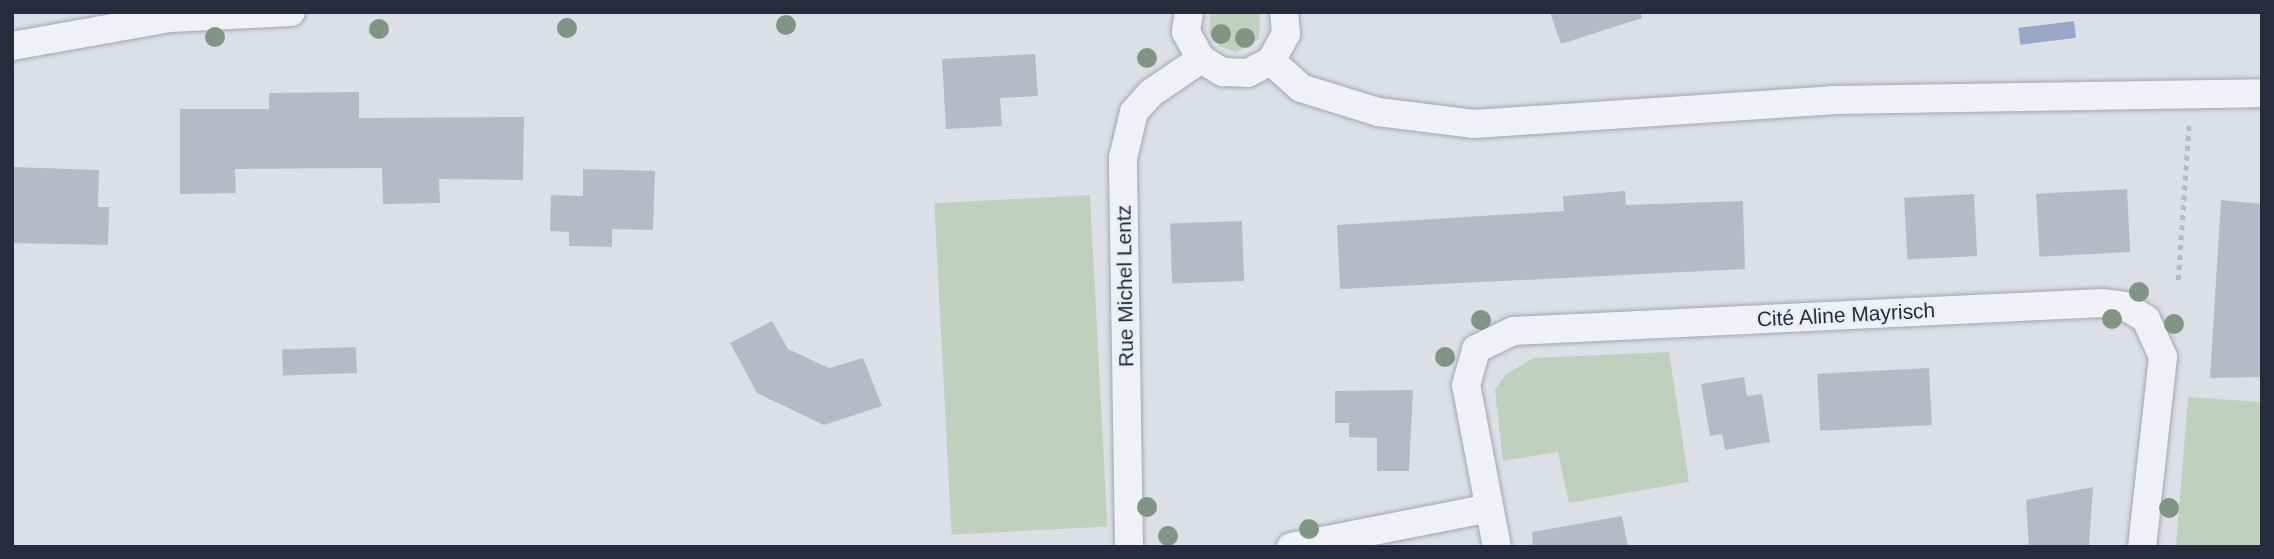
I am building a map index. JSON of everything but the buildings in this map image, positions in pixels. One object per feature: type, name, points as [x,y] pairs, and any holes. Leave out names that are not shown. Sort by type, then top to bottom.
[{"type":"street","points":[[12,46],[169,18],[291,12]]},
{"type":"street","points":[[1189,12],[1186,32],[1201,59],[1223,72],[1248,72],[1271,61],[1286,34],[1284,12]]},
{"type":"street","name":"Rue Michel Lentz","points":[[1129,547],[1123,158],[1134,112],[1151,93],[1201,59]]},
{"type":"street","points":[[1271,61],[1301,88],[1378,113],[1474,124],[1832,100],[2191,97],[2262,93]]},
{"type":"street","name":"Cité Aline Mayrisch","points":[[1497,547],[1466,385],[1476,349],[1513,331],[2102,303],[2125,306],[2146,319],[2163,358],[2141,547]]},
{"type":"street","points":[[1291,547],[1489,508]]},
{"type":"path","points":[[2178,280],[2191,97]]},
{"type":"green space","points":[[1211,12],[1260,12],[1259,39],[1236,52],[1219,46],[1209,33]]},
{"type":"green space","points":[[1090,195],[1107,527],[952,535],[934,203]]},
{"type":"green space","points":[[1669,352],[1689,482],[1569,503],[1558,452],[1503,461],[1495,390],[1505,375],[1533,358]]},
{"type":"green space","points":[[2188,397],[2262,402],[2262,547],[2176,547]]},
{"type":"water","points":[[2074,21],[2076,38],[2020,45],[2018,28]]}]
